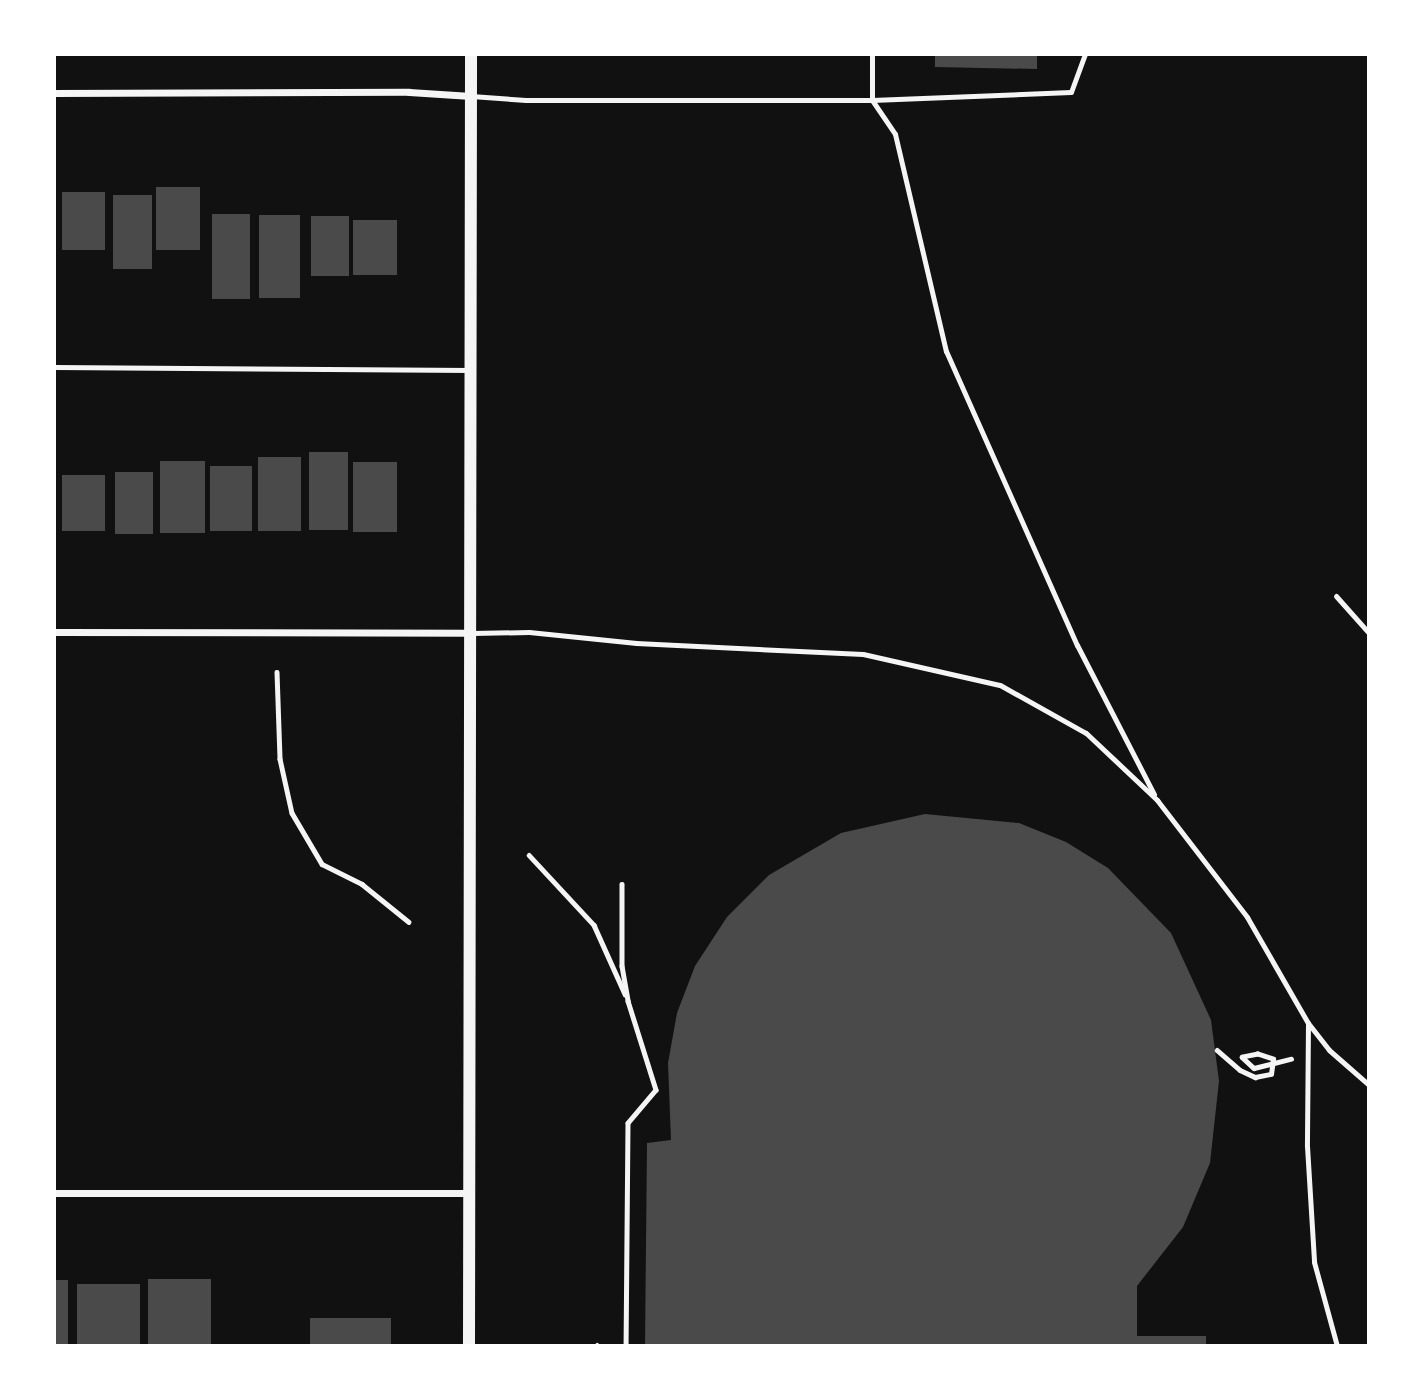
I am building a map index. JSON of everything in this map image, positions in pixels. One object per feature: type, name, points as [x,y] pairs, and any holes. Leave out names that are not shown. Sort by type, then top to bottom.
[{"type":"street","points":[[470,1346],[471,54]]},
{"type":"street","points":[[54,93],[409,92],[471,96]]},
{"type":"street","points":[[54,632],[470,633]]},
{"type":"street","points":[[54,1193],[470,1193]]},
{"type":"lane","points":[[872,54],[872,100],[895,134],[946,351],[1077,645],[1157,800]]},
{"type":"lane","points":[[471,96],[526,100],[872,100],[1071,92],[1084,54]]},
{"type":"lane","points":[[54,367],[471,370]]},
{"type":"lane","points":[[1336,597],[1369,633]]},
{"type":"lane","points":[[470,633],[529,632],[636,643],[863,654],[1000,685],[1087,733],[1157,800],[1247,917],[1308,1023],[1329,1050],[1369,1085]]},
{"type":"lane","points":[[1308,1023],[1307,1146],[1314,1262],[1338,1346]]},
{"type":"path","points":[[277,672],[280,759],[292,813],[322,864],[362,884],[409,922]]},
{"type":"path","points":[[529,855],[594,925],[628,1001],[656,1090],[628,1123],[626,1346]]},
{"type":"path","points":[[622,884],[622,966],[628,1001]]},
{"type":"path","points":[[1217,1050],[1240,1070],[1255,1077],[1270,1074],[1273,1059],[1258,1054],[1242,1057],[1254,1068],[1308,1058]]},
{"type":"building","points":[[935,54],[1037,54],[1037,69],[935,67]]},
{"type":"building","points":[[156,187],[200,187],[200,250],[156,250]]},
{"type":"building","points":[[62,192],[105,192],[105,250],[62,250]]},
{"type":"building","points":[[113,195],[152,195],[152,269],[113,269]]},
{"type":"building","points":[[212,214],[250,214],[250,299],[212,299]]},
{"type":"building","points":[[259,215],[300,215],[300,298],[259,298]]},
{"type":"building","points":[[311,216],[349,216],[349,276],[311,276]]},
{"type":"building","points":[[353,220],[397,220],[397,275],[353,275]]},
{"type":"building","points":[[309,452],[348,452],[348,530],[309,530]]},
{"type":"building","points":[[258,457],[301,457],[301,531],[258,531]]},
{"type":"building","points":[[160,461],[205,461],[205,533],[160,533]]},
{"type":"building","points":[[353,462],[397,462],[397,532],[353,532]]},
{"type":"building","points":[[210,466],[252,466],[252,531],[210,531]]},
{"type":"building","points":[[115,472],[153,472],[153,534],[115,534]]},
{"type":"building","points":[[62,475],[105,475],[105,531],[62,531]]},
{"type":"building","points":[[925,814],[1019,823],[1066,842],[1108,868],[1171,933],[1211,1020],[1219,1081],[1210,1163],[1183,1227],[1137,1286],[1137,1336],[1206,1336],[1206,1346],[645,1346],[647,1143],[671,1140],[668,1063],[677,1013],[695,966],[727,917],[769,875],[841,833]]},
{"type":"building","points":[[148,1279],[211,1279],[211,1344],[148,1344]]},
{"type":"building","points":[[54,1280],[68,1280],[68,1346],[54,1346]]},
{"type":"building","points":[[77,1284],[140,1284],[140,1346],[77,1346]]},
{"type":"building","points":[[310,1318],[391,1318],[391,1346],[310,1346]]}]
